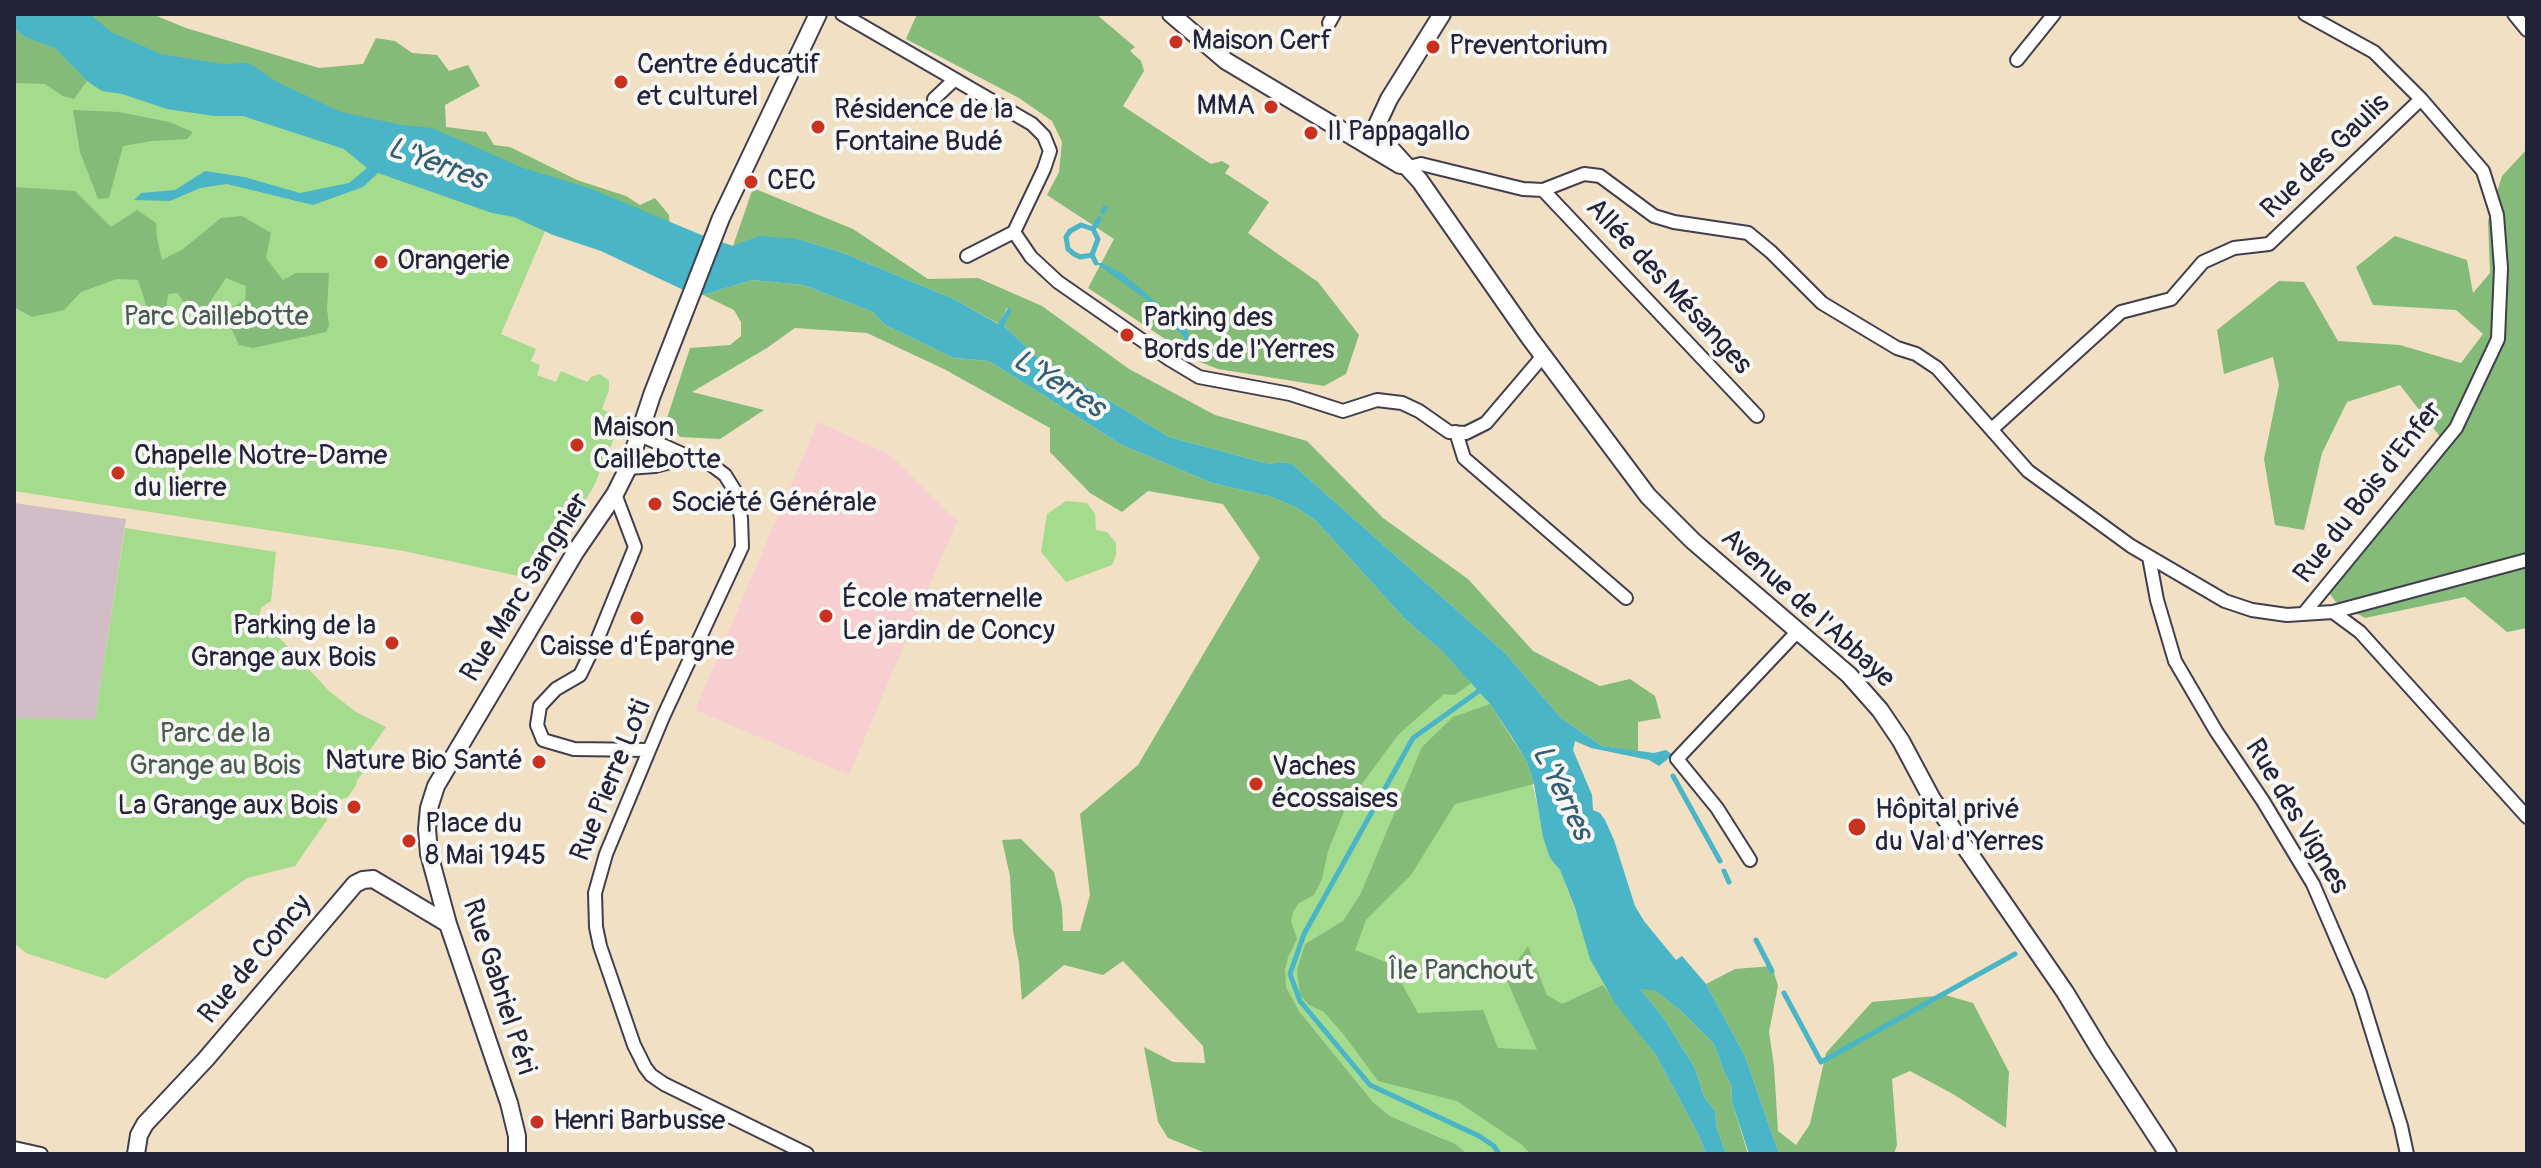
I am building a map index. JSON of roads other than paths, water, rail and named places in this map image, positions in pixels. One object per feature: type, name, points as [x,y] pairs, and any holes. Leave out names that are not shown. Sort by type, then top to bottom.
[{"type":"street","name":"Rue Marc Sangnier","points":[[429,854],[429,808],[436,786],[628,468],[652,395],[717,229],[818,14]]},
{"type":"street","points":[[842,14],[1032,124],[1044,136],[1050,151],[1014,232],[967,256]]},
{"type":"street","points":[[1171,14],[1226,61],[1402,167],[1421,164],[1523,189],[1543,190],[1584,174],[1600,176],[1654,216],[1748,233],[1822,303],[1937,368],[2028,471],[2131,546],[2225,601],[2252,610],[2287,615],[2333,612],[2527,560]]},
{"type":"street","points":[[1354,139],[1376,127],[1389,99],[1442,14]]},
{"type":"street","points":[[2017,60],[2054,14]]},
{"type":"street","name":"Rue du Bois d'Enfer","points":[[2305,14],[2374,52],[2421,99],[2483,171],[2497,215],[2501,268],[2498,339],[2456,428],[2305,612]]},
{"type":"street","points":[[2514,14],[2527,30]]},
{"type":"street","points":[[934,99],[954,80]]},
{"type":"street","name":"Rue des Gaulis","points":[[1992,429],[2121,312],[2171,299],[2203,262],[2234,248],[2269,244],[2421,99]]},
{"type":"street","name":"Avenue de l'Abbaye","points":[[1376,127],[1390,148],[1409,167],[1543,356],[1648,496],[1693,541],[1849,675],[1880,710],[1946,822],[2065,992],[2168,1154]]},
{"type":"street","name":"Allée des Mésanges","points":[[1543,190],[1757,416]]},
{"type":"street","points":[[1014,232],[1031,257],[1058,282],[1199,377],[1290,394],[1343,411],[1377,400],[1402,403],[1449,432],[1466,433],[1486,423],[1543,356]]},
{"type":"street","points":[[1456,432],[1464,458],[1626,598]]},
{"type":"street","name":"Rue Pierre Loti","points":[[640,435],[709,463],[725,475],[735,491],[741,518],[742,547],[649,750],[606,854],[595,893],[600,946],[634,1045],[645,1067],[664,1084],[807,1154]]},
{"type":"street","points":[[628,468],[655,466],[689,457]]},
{"type":"street","points":[[615,494],[635,547],[580,675],[556,689],[540,706],[537,725],[543,740],[574,749],[649,750]]},
{"type":"street","name":"Rue des Vignes","points":[[2149,557],[2157,600],[2175,661],[2313,884],[2360,993],[2407,1154]]},
{"type":"street","points":[[2333,612],[2360,632],[2527,817]]},
{"type":"street","points":[[1750,860],[1717,808],[1677,759],[1797,632]]},
{"type":"street","name":"Rue Gabriel Péri","points":[[429,854],[448,924],[509,1103],[517,1136],[517,1154]]},
{"type":"street","name":"Rue de Concy","points":[[136,1154],[139,1135],[145,1124],[206,1059],[355,884],[373,879],[448,924]]},
{"type":"street","name":"Rue Gabriel Péri","points":[[517,1136],[528,1154]]},
{"type":"street","points":[[14,1148],[41,1154]]},
{"type":"water","name":"L'Yerres","points":[[14,14],[90,14],[111,32],[161,54],[222,64],[249,63],[277,82],[341,112],[432,128],[523,168],[589,188],[733,246],[759,236],[798,239],[843,253],[956,300],[998,324],[1008,308],[1012,310],[1004,326],[1036,356],[1169,437],[1269,464],[1292,464],[1505,653],[1561,718],[1602,746],[1654,753],[1666,750],[1673,755],[1659,766],[1649,760],[1591,748],[1575,741],[1573,750],[1592,795],[1593,810],[1605,820],[1614,840],[1635,906],[1676,960],[1682,956],[1706,984],[1745,1056],[1779,1154],[1749,1154],[1732,1102],[1731,1084],[1714,1044],[1655,990],[1640,989],[1663,1017],[1695,1068],[1704,1097],[1715,1111],[1717,1129],[1726,1154],[1706,1154],[1656,1055],[1615,1003],[1590,959],[1575,908],[1543,837],[1527,762],[1510,734],[1490,704],[1443,652],[1405,619],[1316,521],[1297,508],[1272,497],[1212,483],[1122,445],[989,361],[954,358],[885,325],[873,312],[803,285],[752,280],[694,295],[601,251],[553,235],[514,217],[492,213],[378,173],[363,187],[313,205],[227,184],[200,188],[170,201],[134,200],[141,193],[175,190],[205,171],[244,177],[300,193],[349,183],[367,168],[344,149],[243,116],[214,116],[167,109],[122,94],[102,91],[87,81],[55,48],[25,37],[14,28]]},
{"type":"water","points":[[1096,263],[1123,274],[1186,328],[1191,341],[1215,353],[1208,356],[1188,344],[1181,333],[1159,319],[1156,307]]},
{"type":"waterway","points":[[1103,212],[1105,208]]},
{"type":"waterway","points":[[1096,263],[1092,255],[1098,239],[1093,229],[1099,219]]},
{"type":"waterway","points":[[1092,255],[1080,257],[1074,254],[1068,249],[1066,237],[1081,225],[1093,229]]},
{"type":"waterway","points":[[1483,688],[1413,738],[1304,934],[1290,974],[1300,1001],[1370,1085],[1479,1136],[1494,1146],[1499,1154]]},
{"type":"waterway","points":[[1673,776],[1720,861]]},
{"type":"waterway","points":[[1724,871],[1729,882]]},
{"type":"waterway","points":[[1756,940],[1772,971]]},
{"type":"waterway","points":[[1784,993],[1821,1062],[2015,954]]},
{"type":"place","name":"Maison Cerf","points":[[1176,42]]},
{"type":"place","name":"Preventorium","points":[[1433,47]]},
{"type":"place","name":"Centre éducatif et culturel","points":[[621,82]]},
{"type":"place","name":"MMA","points":[[1271,107]]},
{"type":"place","name":"Résidence de la Fontaine Budé","points":[[818,127]]},
{"type":"place","name":"Il Pappagallo","points":[[1311,133]]},
{"type":"place","name":"CEC","points":[[751,182]]},
{"type":"place","name":"Orangerie","points":[[381,262]]},
{"type":"place","name":"Parking des Bords de l'Yerres","points":[[1127,335]]},
{"type":"place","name":"Maison Caillebotte","points":[[577,445]]},
{"type":"place","name":"Chapelle Notre-Dame du lierre","points":[[118,473]]},
{"type":"place","name":"Société Générale","points":[[655,504]]},
{"type":"place","name":"École maternelle Le jardin de Concy","points":[[826,616]]},
{"type":"place","name":"Caisse d'Épargne","points":[[637,618]]},
{"type":"place","name":"Parking de la Grange aux Bois","points":[[392,643]]},
{"type":"place","name":"Nature Bio Santé","points":[[539,762]]},
{"type":"place","name":"Vaches écossaises","points":[[1256,784]]},
{"type":"place","name":"La Grange aux Bois","points":[[354,807]]},
{"type":"place","name":"Hôpital privé du Val d'Yerres","points":[[1857,827]]},
{"type":"place","name":"Place du 8 Mai 1945","points":[[409,841]]},
{"type":"place","name":"Henri Barbusse","points":[[537,1122]]},
{"type":"park label","name":"Parc Caillebotte","points":[[216,318]]},
{"type":"park label","name":"Parc de la Grange au Bois","points":[[215,751]]},
{"type":"park label","name":"Île Panchout","points":[[1461,972]]}]
